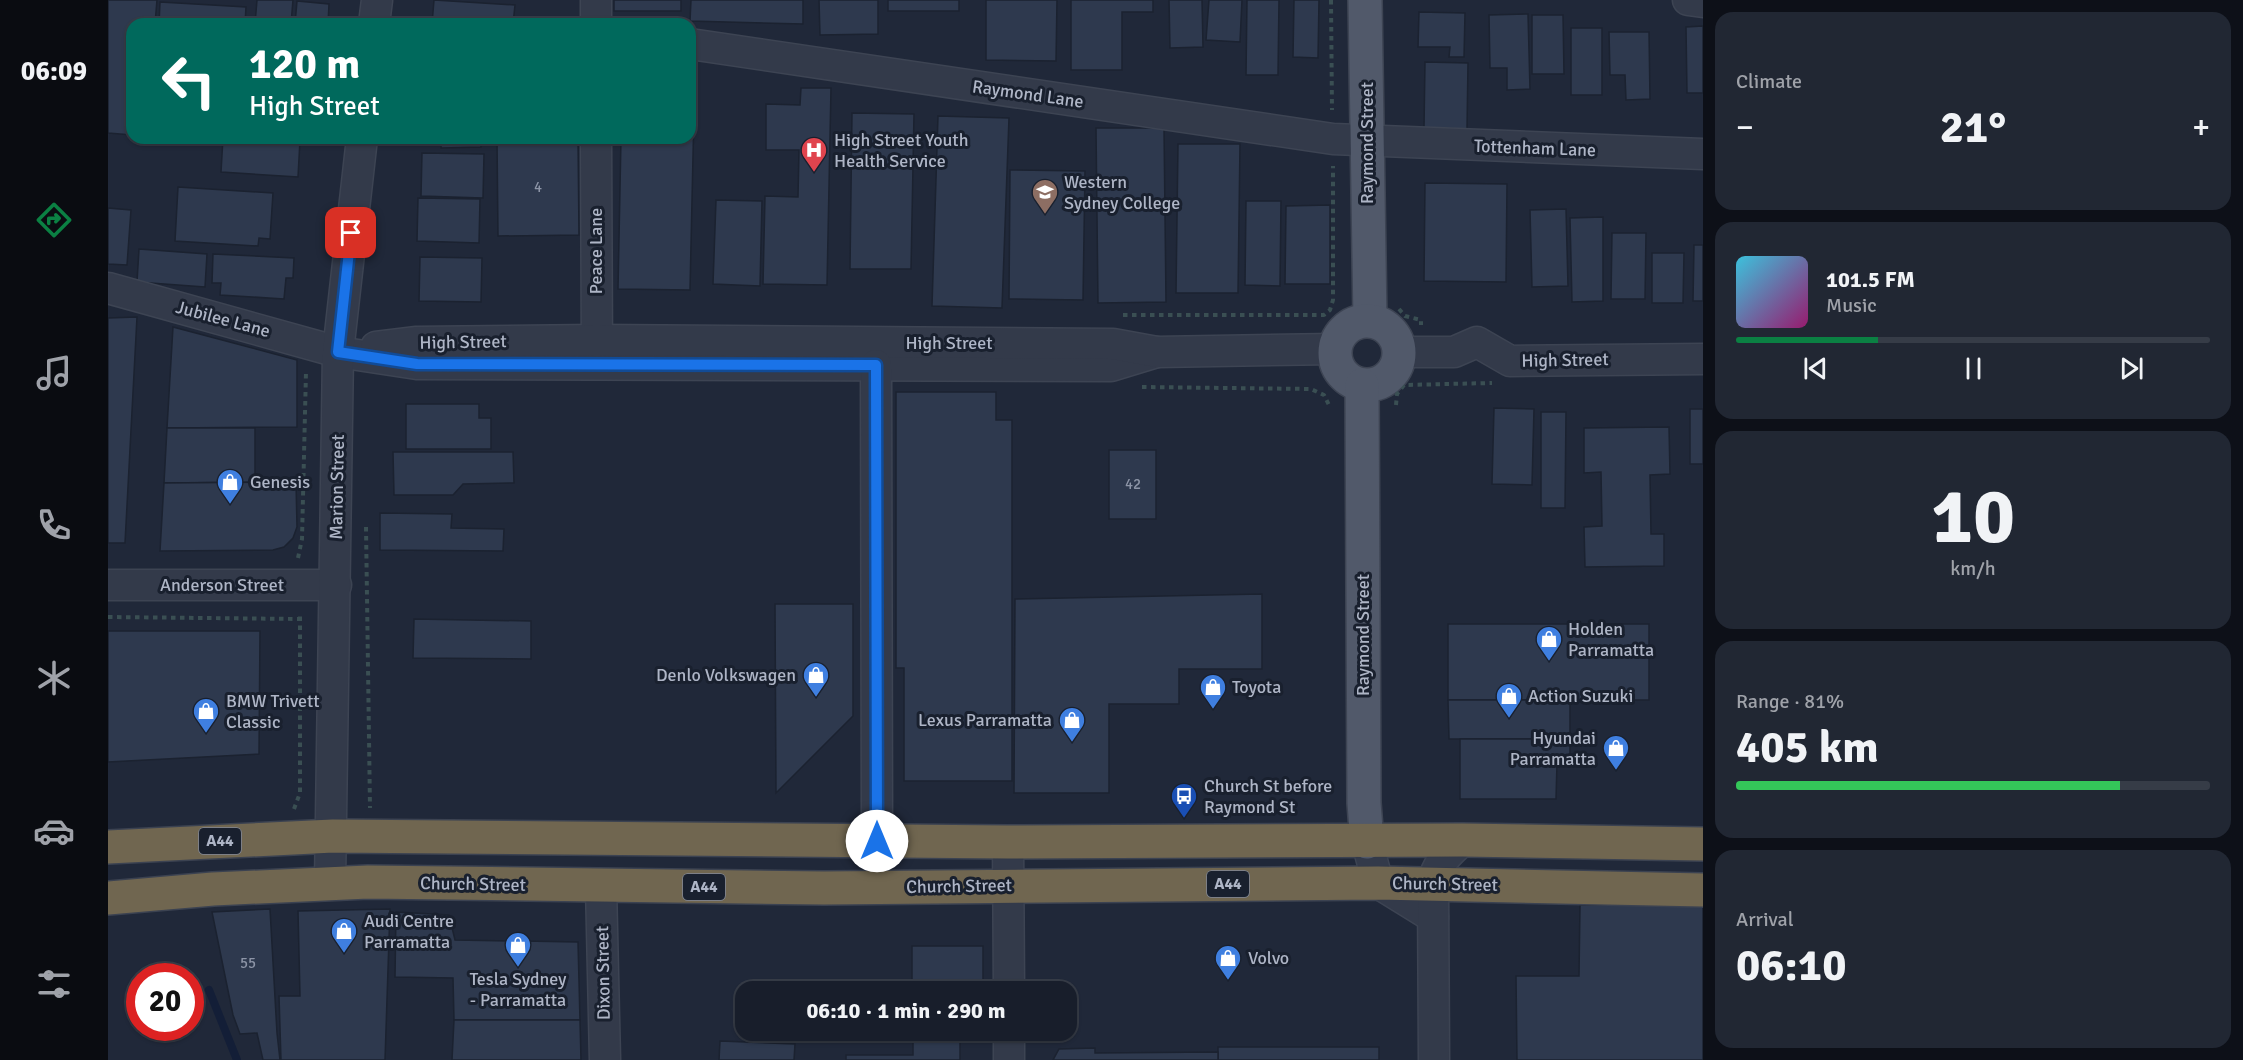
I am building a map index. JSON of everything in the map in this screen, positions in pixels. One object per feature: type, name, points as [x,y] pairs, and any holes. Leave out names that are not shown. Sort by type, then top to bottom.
[{"type":"highway","name":"A44","points":[[108,847],[333,836],[1008,842],[1462,840],[1703,844]]},
{"type":"highway","name":"Church Street","points":[[108,898],[213,889],[330,884],[601,886],[1378,883],[1703,890]]},
{"type":"main road","name":"Raymond Street","points":[[1365,0],[1370,321]]},
{"type":"main road","points":[[1370,321],[1387,328],[1393,335],[1399,352],[1398,362],[1387,378],[1378,383],[1362,385],[1342,373],[1337,364],[1335,349],[1342,333],[1350,326],[1370,321]]},
{"type":"main road","name":"Raymond Street","points":[[1362,385],[1364,803],[1367,842]]},
{"type":"street","points":[[375,18],[377,0]]},
{"type":"street","points":[[596,0],[596,18]]},
{"type":"street","points":[[1688,0],[1703,2]]},
{"type":"street","name":"Raymond Lane","points":[[696,45],[1333,139],[1367,140]]},
{"type":"street","name":"Tottenham Lane","points":[[1367,140],[1454,146],[1703,154]]},
{"type":"street","name":"Marion Street","points":[[330,884],[333,836],[338,352],[361,144]]},
{"type":"street","name":"Peace Lane","points":[[596,144],[597,352]]},
{"type":"street","name":"Jubilee Lane","points":[[108,288],[338,352]]},
{"type":"street","name":"High Street","points":[[1399,352],[1454,352],[1478,342],[1510,360],[1703,359]]},
{"type":"street","name":"High Street","points":[[338,352],[417,364],[597,352],[876,356],[1111,366],[1157,352],[1335,349]]},
{"type":"street","points":[[876,356],[877,841]]},
{"type":"street","name":"Anderson Street","points":[[108,585],[336,585]]},
{"type":"street","points":[[1434,1060],[1433,884],[1435,872],[1443,858],[1462,840]]},
{"type":"street","points":[[1008,842],[1009,981]]},
{"type":"street","name":"Raymond Street","points":[[1367,842],[1378,883]]},
{"type":"street","points":[[1378,883],[1433,917]]},
{"type":"street","name":"Dixon Street","points":[[601,886],[605,1060]]},
{"type":"street","points":[[1009,1041],[1009,1060]]},
{"type":"path","points":[[1312,315],[1324,315],[1330,310],[1332,300]]},
{"type":"path","points":[[1396,405],[1397,394],[1404,385],[1423,383]]},
{"type":"path","points":[[1311,389],[1324,395],[1329,405]]},
{"type":"path","name":"Marion Street","points":[[366,517],[370,815]]},
{"type":"path","name":"Anderson Street","points":[[108,617],[300,619]]},
{"type":"building","points":[[108,0],[157,0],[156,18],[126,18],[126,134],[108,133]]},
{"type":"building","points":[[257,0],[293,0],[292,18],[256,18]]},
{"type":"building","points":[[434,0],[515,5],[514,18],[432,18]]},
{"type":"building","points":[[614,0],[681,0],[681,11],[614,11]]},
{"type":"building","points":[[691,0],[803,0],[803,24],[696,21],[696,18],[690,18]]},
{"type":"building","points":[[819,0],[878,0],[878,34],[820,35]]},
{"type":"building","points":[[888,0],[959,0],[959,11],[888,11]]},
{"type":"building","points":[[986,0],[1057,0],[1056,61],[986,60]]},
{"type":"building","points":[[1071,0],[1153,0],[1153,12],[1122,12],[1122,70],[1071,70]]},
{"type":"building","points":[[1169,0],[1202,0],[1203,47],[1170,48]]},
{"type":"building","points":[[1209,0],[1242,0],[1240,42],[1206,40]]},
{"type":"building","points":[[1247,0],[1279,0],[1278,75],[1246,75]]},
{"type":"building","points":[[1294,0],[1319,0],[1318,58],[1293,57]]},
{"type":"building","points":[[297,1],[329,4],[328,18],[296,18]]},
{"type":"building","points":[[160,2],[246,7],[245,18],[159,18]]},
{"type":"building","points":[[1419,12],[1465,13],[1464,57],[1449,57],[1450,47],[1418,47]]},
{"type":"building","points":[[1528,14],[1530,89],[1507,90],[1507,68],[1490,68],[1489,15]]},
{"type":"building","points":[[1532,15],[1563,15],[1564,74],[1532,74]]},
{"type":"building","points":[[1703,26],[1703,93],[1687,93],[1686,27]]},
{"type":"building","points":[[1571,28],[1602,28],[1602,95],[1571,95]]},
{"type":"building","points":[[1609,32],[1649,32],[1650,99],[1626,100],[1625,75],[1610,75]]},
{"type":"building","points":[[1425,62],[1468,63],[1467,129],[1424,128]]},
{"type":"building","name":"High Street Youth Health Service","points":[[801,88],[831,88],[827,285],[763,284],[765,196],[798,197],[799,150],[766,150],[766,104],[800,105]]},
{"type":"building","points":[[852,113],[914,114],[911,269],[850,269]]},
{"type":"building","points":[[938,116],[1009,118],[1002,308],[932,306]]},
{"type":"building","points":[[1096,128],[1164,128],[1166,302],[1098,303]]},
{"type":"building","points":[[223,144],[300,144],[298,177],[221,172]]},
{"type":"building","points":[[441,144],[481,144],[481,147],[441,148]]},
{"type":"building","points":[[497,144],[578,144],[579,235],[498,236]]},
{"type":"building","points":[[621,144],[693,144],[690,290],[618,289]]},
{"type":"building","points":[[1178,144],[1240,144],[1238,293],[1176,293]]},
{"type":"building","points":[[422,153],[484,154],[483,198],[421,196]]},
{"type":"building","points":[[1010,170],[1085,171],[1083,300],[1009,299]]},
{"type":"building","points":[[1425,183],[1507,184],[1506,282],[1424,281]]},
{"type":"building","points":[[178,187],[273,193],[270,239],[259,238],[258,246],[175,241]]},
{"type":"building","points":[[418,198],[480,199],[479,243],[417,241]]},
{"type":"building","points":[[716,200],[762,201],[760,286],[713,284]]},
{"type":"building","points":[[1246,201],[1281,201],[1280,286],[1245,285]]},
{"type":"building","points":[[1330,205],[1330,284],[1285,284],[1286,206]]},
{"type":"building","points":[[108,208],[131,210],[127,265],[108,264]]},
{"type":"building","points":[[1566,209],[1568,286],[1532,287],[1530,210]]},
{"type":"building","points":[[1603,217],[1603,301],[1572,302],[1570,218]]},
{"type":"building","points":[[1612,233],[1646,233],[1645,299],[1611,299]]},
{"type":"building","points":[[1694,245],[1703,245],[1703,301],[1693,301]]},
{"type":"building","points":[[139,249],[207,254],[205,287],[137,282]]},
{"type":"building","points":[[1652,253],[1684,253],[1683,303],[1652,303]]},
{"type":"building","points":[[213,254],[294,258],[293,278],[286,278],[284,299],[220,295],[221,283],[212,283]]},
{"type":"building","points":[[420,257],[482,258],[481,302],[419,301]]},
{"type":"building","points":[[137,317],[125,543],[108,543],[108,318]]},
{"type":"building","points":[[173,327],[297,360],[297,427],[167,428]]},
{"type":"building","points":[[896,392],[996,392],[996,420],[1012,420],[1012,781],[904,781],[904,668],[896,668]]},
{"type":"building","points":[[406,404],[479,404],[479,418],[491,418],[491,449],[406,449]]},
{"type":"building","points":[[1494,408],[1534,409],[1532,485],[1492,484]]},
{"type":"building","points":[[1690,409],[1703,409],[1703,464],[1690,464]]},
{"type":"building","points":[[1541,412],[1566,412],[1565,508],[1541,508]]},
{"type":"building","points":[[1669,427],[1670,474],[1650,475],[1651,534],[1664,534],[1664,566],[1585,567],[1584,527],[1602,526],[1601,472],[1584,473],[1584,428]]},
{"type":"building","points":[[167,428],[255,428],[255,482],[164,483]]},
{"type":"building","points":[[1109,450],[1156,450],[1156,519],[1109,519]]},
{"type":"building","points":[[393,452],[513,452],[514,483],[463,484],[453,495],[394,495]]},
{"type":"building","name":"Genesis","points":[[296,482],[297,527],[293,538],[284,547],[273,550],[160,551],[164,483]]},
{"type":"building","points":[[380,513],[452,514],[451,528],[504,529],[503,551],[380,550]]},
{"type":"building","points":[[1262,594],[1262,669],[1179,669],[1179,704],[1109,704],[1109,793],[1014,793],[1015,599]]},
{"type":"building","name":"Denlo Volkswagen","points":[[775,604],[853,604],[853,716],[776,793]]},
{"type":"building","points":[[414,619],[531,621],[531,659],[413,658]]},
{"type":"building","name":"Holden Parramatta","points":[[1448,624],[1649,624],[1649,700],[1448,700]]},
{"type":"building","points":[[108,631],[260,631],[259,754],[108,762]]},
{"type":"building","name":"Action Suzuki","points":[[1448,700],[1570,700],[1570,739],[1449,739]]},
{"type":"building","points":[[1460,739],[1570,739],[1570,764],[1557,764],[1556,799],[1460,799]]},
{"type":"building","points":[[1580,905],[1703,905],[1703,1060],[1517,1060],[1516,976],[1579,976]]},
{"type":"building","points":[[270,909],[280,1060],[263,1060],[257,1033],[240,1034],[233,1015],[212,912]]},
{"type":"building","name":"Audi Centre Parramatta","points":[[390,909],[385,1060],[281,1060],[279,996],[300,996],[298,911]]},
{"type":"building","points":[[396,912],[449,915],[455,940],[578,942],[580,1020],[454,1020],[453,978],[395,977]]},
{"type":"building","points":[[912,946],[983,946],[983,981],[912,981]]},
{"type":"building","points":[[454,1020],[580,1020],[581,1060],[452,1060]]},
{"type":"building","points":[[720,1041],[795,1044],[794,1060],[719,1060]]},
{"type":"building","points":[[913,1041],[960,1041],[960,1060],[846,1060],[846,1055],[913,1055]]},
{"type":"building","points":[[1218,1047],[1379,1047],[1379,1060],[1218,1060]]},
{"type":"building","points":[[1095,1048],[1095,1053],[1218,1052],[1218,1060],[1053,1060],[1059,1049]]},
{"type":"waterway","points":[[209,990],[237,1060]]},
{"type":"place","name":"High Street Youth Health Service","points":[[814,173]]},
{"type":"place","name":"Western Sydney College","points":[[1045,215]]},
{"type":"place","name":"Genesis","points":[[230,505]]},
{"type":"place","name":"Holden Parramatta","points":[[1549,662]]},
{"type":"place","name":"Denlo Volkswagen","points":[[816,698]]},
{"type":"place","name":"Toyota","points":[[1213,710]]},
{"type":"place","name":"Action Suzuki","points":[[1509,719]]},
{"type":"place","name":"BMW Trivett Classic","points":[[206,734]]},
{"type":"place","name":"Lexus Parramatta","points":[[1072,743]]},
{"type":"place","name":"Hyundai Parramatta","points":[[1616,771]]},
{"type":"place","name":"Church St before Raymond St","points":[[1184,819]]},
{"type":"place","name":"Audi Centre Parramatta","points":[[344,954]]},
{"type":"place","name":"Tesla Sydney - Parramatta","points":[[518,968]]},
{"type":"place","name":"Volvo","points":[[1228,981]]},
{"type":"route","points":[[351,233],[338,352],[417,364],[876,365],[877,841]]}]
